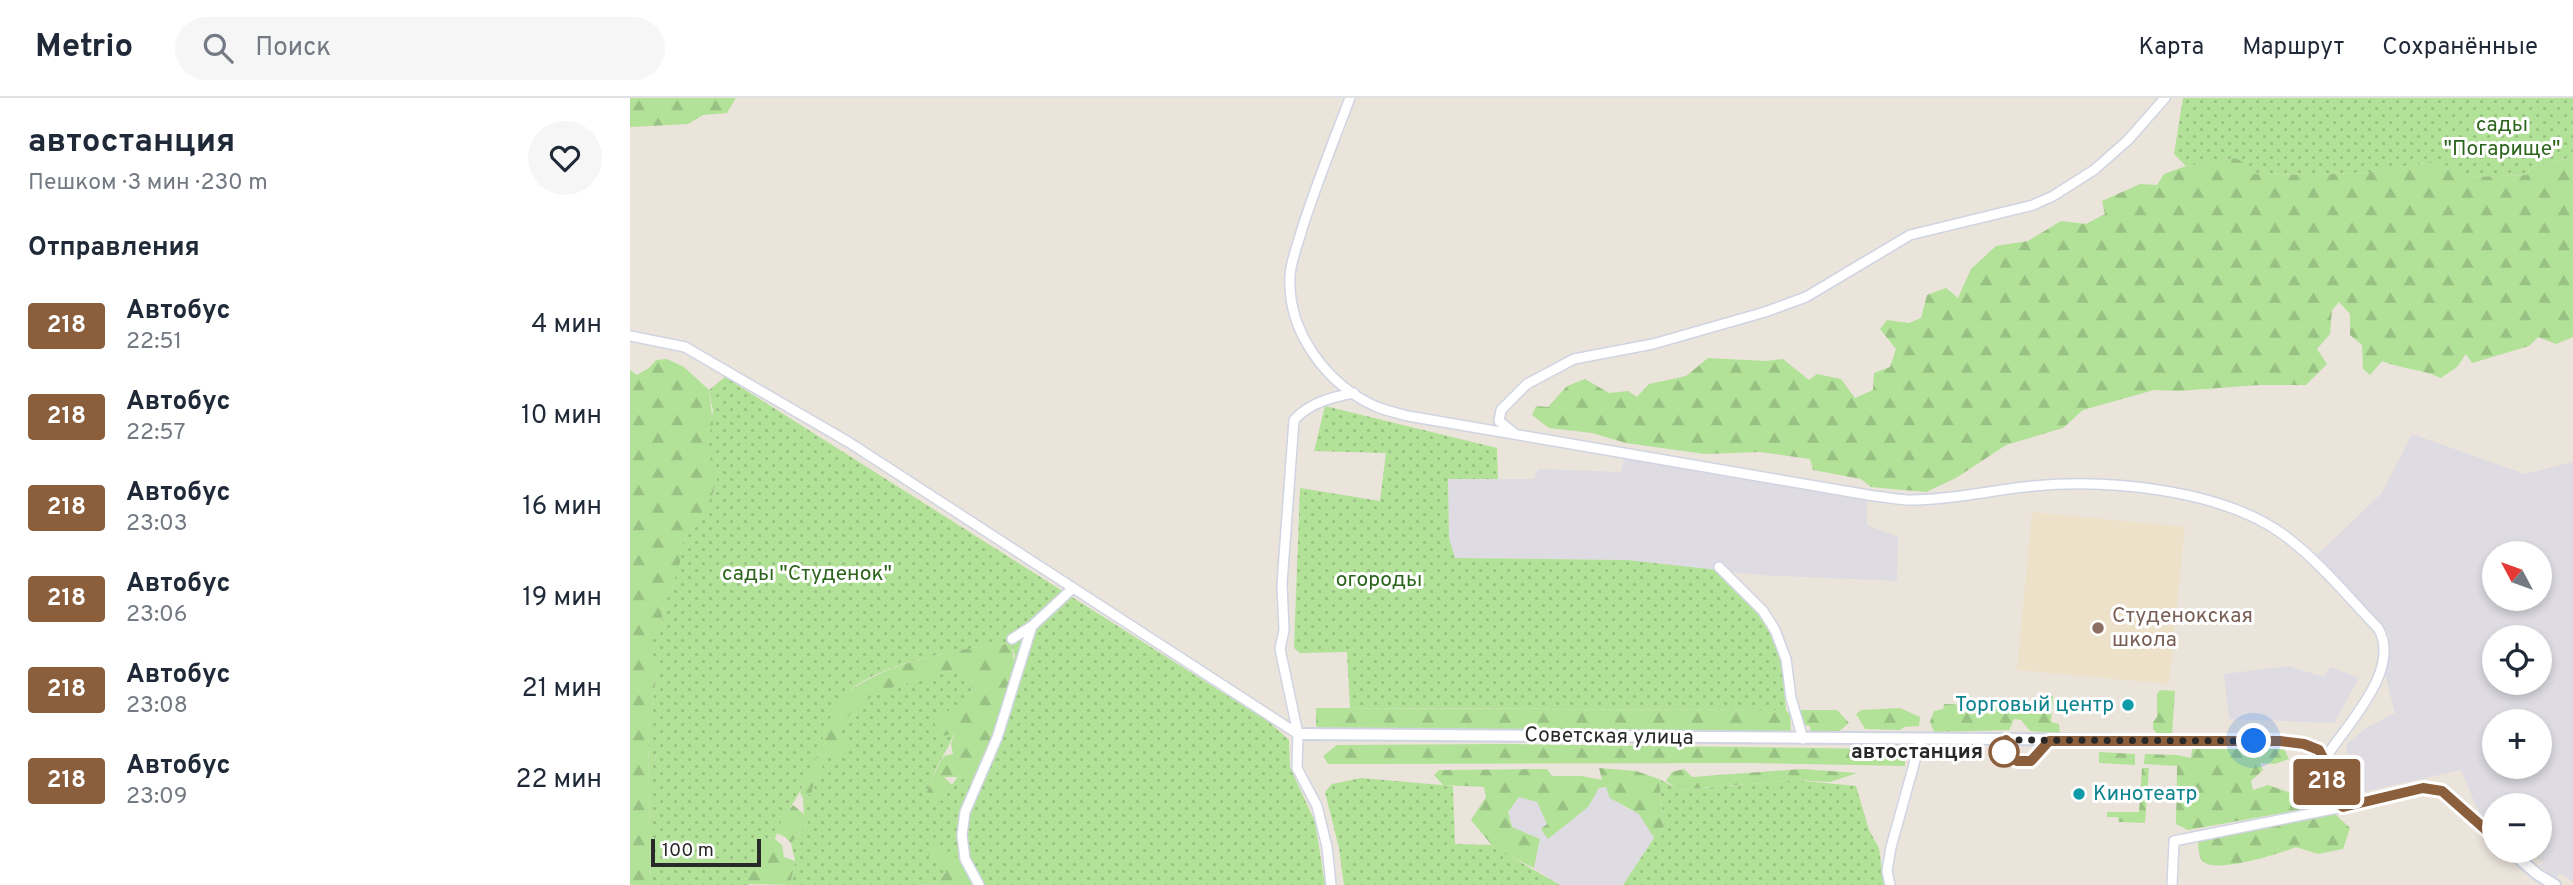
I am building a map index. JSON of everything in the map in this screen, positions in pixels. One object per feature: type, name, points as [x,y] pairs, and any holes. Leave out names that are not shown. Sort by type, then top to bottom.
[{"type":"street","points":[[1350,98],[1310,204],[1290,273],[1290,291],[1292,310],[1311,351],[1325,369],[1354,393],[1379,407],[1408,416],[1909,500],[1938,499],[2050,484],[2100,485],[2184,494],[2241,511],[2264,522],[2300,550],[2384,637],[2385,646],[2376,686],[2324,760],[2330,794],[2343,807]]},
{"type":"street","points":[[1517,435],[1499,421],[1501,410],[1527,384],[1551,370],[1574,359],[1653,344],[1765,312],[1806,297],[1910,235],[2033,205],[2053,196],[2094,170],[2128,140],[2165,98]]},
{"type":"street","points":[[630,336],[685,347],[850,443],[1298,734]]},
{"type":"street","points":[[1331,885],[1317,806],[1297,768],[1298,734],[1280,649],[1284,630],[1283,584],[1294,420],[1301,412],[1317,404],[1335,396],[1354,393]]},
{"type":"street","points":[[1719,567],[1755,602],[1775,630],[1786,659],[1791,698],[1803,739]]},
{"type":"street","points":[[1012,639],[1032,626],[1072,589]]},
{"type":"street","points":[[979,885],[965,859],[962,835],[965,812],[997,738],[1032,626]]},
{"type":"street","name":"Советская улица","points":[[1298,734],[2280,741],[2304,744],[2319,750],[2324,760]]},
{"type":"street","points":[[1890,885],[1887,871],[1891,847],[1921,739]]},
{"type":"street","points":[[2172,885],[2174,841],[2423,788],[2442,791],[2482,826]]},
{"type":"street","points":[[2524,863],[2555,885]]},
{"type":"shaded area","points":[[2412,434],[2525,474],[2573,462],[2573,882],[2560,873],[2556,878],[2540,866],[2542,863],[2552,863],[2552,793],[2482,793],[2482,816],[2461,770],[2358,793],[2353,788],[2346,745],[2366,728],[2395,713],[2385,674],[2390,635],[2317,555],[2382,493]]},
{"type":"shaded area","points":[[1624,458],[1867,501],[1867,525],[1898,537],[1897,581],[1759,575],[1627,560],[1455,558],[1449,538],[1448,479],[1534,479],[1538,469],[1621,472]]},
{"type":"shaded area","name":"Студенокская школа","points":[[2032,512],[2185,527],[2169,684],[2017,670]]},
{"type":"shaded area","points":[[2288,666],[2324,677],[2330,667],[2359,678],[2334,723],[2229,719],[2224,674]]},
{"type":"shaded area","points":[[1606,787],[1625,808],[1639,813],[1654,838],[1623,885],[1560,885],[1534,868],[1540,839],[1512,827],[1508,812],[1519,797],[1537,801],[1544,814],[1548,839],[1588,807],[1599,788]]},
{"type":"green space","points":[[630,98],[736,98],[727,113],[703,115],[688,124],[630,127]]},
{"type":"green space","name":"сады \"Погарище\"","points":[[2183,98],[2573,98],[2573,157],[2531,167],[2527,175],[2469,177],[2431,162],[2373,172],[2312,175],[2249,174],[2235,158],[2186,166],[2174,154]]},
{"type":"green space","points":[[2573,157],[2573,337],[2556,344],[2538,337],[2529,346],[2472,363],[2466,354],[2457,367],[2441,378],[2382,361],[2370,375],[2363,369],[2362,345],[2350,335],[2350,314],[2339,302],[2332,310],[2330,334],[2317,349],[2327,364],[2306,385],[2154,390],[2083,410],[2063,428],[2006,445],[1956,478],[1926,492],[1871,487],[1861,479],[1813,470],[1810,459],[1760,452],[1705,454],[1626,443],[1592,433],[1549,428],[1532,415],[1536,406],[1548,407],[1567,386],[1585,379],[1609,393],[1628,391],[1637,397],[1649,384],[1686,376],[1708,358],[1766,361],[1783,359],[1809,380],[1817,374],[1841,379],[1855,398],[1873,390],[1874,373],[1890,367],[1896,349],[1880,329],[1887,320],[1909,323],[1921,318],[1927,295],[1946,288],[1958,298],[1971,269],[1996,246],[2028,241],[2061,221],[2086,224],[2105,214],[2102,201],[2140,184],[2157,185],[2164,174],[2186,166],[2235,158],[2246,164],[2249,174],[2312,175],[2373,172],[2431,162],[2459,168],[2469,177],[2527,175],[2531,167]]},
{"type":"green space","points":[[667,359],[684,367],[709,390],[713,426],[708,440],[717,479],[707,505],[677,551],[681,559],[664,604],[661,628],[652,641],[652,661],[657,671],[648,735],[651,885],[630,885],[630,370],[637,375],[656,360]]},
{"type":"green space","name":"сады \"Студенок\"","points":[[725,377],[1269,722],[1289,740],[1290,767],[1315,822],[1325,885],[975,885],[942,848],[941,857],[946,872],[938,882],[923,885],[790,885],[795,861],[791,843],[808,823],[803,799],[812,792],[825,753],[842,754],[840,732],[845,718],[856,706],[889,689],[908,683],[958,669],[966,673],[971,682],[971,695],[935,721],[955,731],[927,791],[941,801],[958,776],[974,777],[1015,656],[1011,644],[928,657],[884,671],[852,689],[810,776],[775,839],[766,838],[747,884],[749,885],[651,885],[648,735],[657,671],[652,661],[652,640],[661,628],[664,604],[673,586],[677,551],[715,490],[717,478],[708,447],[713,411],[709,390]]},
{"type":"green space","name":"огороды","points":[[1325,406],[1497,448],[1498,479],[1448,479],[1449,538],[1455,558],[1627,560],[1718,570],[1748,600],[1772,635],[1782,666],[1786,710],[1350,708],[1347,652],[1300,653],[1294,648],[1300,488],[1380,501],[1386,453],[1314,451]]},
{"type":"green space","points":[[1011,644],[1013,658],[1009,693],[996,730],[974,777],[944,777],[952,785],[941,801],[929,799],[927,791],[939,764],[944,756],[953,754],[951,744],[955,732],[944,736],[935,733],[935,721],[971,694],[970,678],[958,669],[891,688],[861,705],[849,716],[840,731],[847,746],[842,754],[825,754],[812,792],[803,799],[800,792],[810,776],[815,758],[821,754],[819,750],[831,715],[850,691],[869,679],[917,660],[969,648]]},
{"type":"green space","points":[[2160,690],[2175,691],[2172,734],[2159,735],[2153,729],[2153,722],[2157,717],[2157,694]]},
{"type":"green space","points":[[2053,696],[2051,722],[2059,724],[2060,733],[2030,731],[2021,720],[2014,719],[2009,730],[1934,732],[1930,722],[1934,711],[1943,709],[1944,704],[2005,706],[2028,711],[2039,707],[2044,697]]},
{"type":"green space","points":[[1316,708],[1786,710],[1790,715],[1791,730],[1784,734],[1325,730],[1316,726]]},
{"type":"green space","points":[[1900,708],[1920,717],[1919,726],[1904,727],[1900,730],[1865,729],[1856,714],[1861,710]]},
{"type":"green space","points":[[1801,710],[1837,710],[1849,723],[1838,732],[1811,732],[1810,726],[1804,725],[1800,716]]},
{"type":"green space","points":[[1506,744],[1891,749],[1905,758],[1905,766],[1748,763],[1328,764],[1323,756],[1337,745]]},
{"type":"green space","points":[[2275,746],[2284,749],[2289,759],[2275,764],[2260,763],[2263,770],[2251,781],[2253,790],[2268,785],[2306,801],[2299,810],[2188,830],[2176,824],[2177,766],[2144,764],[2145,754],[2191,758],[2192,749]]},
{"type":"green space","points":[[2099,752],[2135,754],[2135,765],[2099,763]]},
{"type":"green space","points":[[1599,768],[1636,771],[1659,779],[1664,826],[1661,835],[1654,838],[1639,814],[1610,798],[1606,787],[1599,788],[1588,807],[1548,839],[1541,829],[1547,824],[1537,802],[1519,797],[1508,812],[1512,827],[1540,839],[1534,868],[1495,849],[1471,820],[1486,797],[1484,787],[1443,785],[1434,775],[1439,770],[1547,769],[1552,776],[1582,776],[1602,780]]},
{"type":"green space","points":[[2142,768],[2149,768],[2145,823],[2119,822],[2118,817],[2107,817],[2107,812],[2139,812]]},
{"type":"green space","points":[[1684,769],[1692,777],[1802,769],[1857,773],[1830,782],[1795,780],[1679,790],[1666,781],[1672,772]]},
{"type":"green space","points":[[1361,778],[1453,786],[1455,844],[1491,845],[1560,885],[1344,885],[1339,848],[1325,792],[1332,784]]},
{"type":"green space","points":[[1659,779],[1680,790],[1795,780],[1856,786],[1869,830],[1879,848],[1884,885],[1623,885],[1654,838],[1661,835],[1664,826]]},
{"type":"green space","points":[[793,805],[804,814],[808,823],[791,843],[777,833],[781,821]]},
{"type":"green space","points":[[2335,814],[2350,828],[2343,849],[2318,854],[2296,847],[2264,858],[2223,865],[2205,863],[2200,856],[2198,842]]},
{"type":"green space","points":[[766,838],[775,839],[782,845],[784,857],[795,861],[790,885],[747,884],[751,859]]},
{"type":"green space","points":[[943,848],[963,862],[975,885],[923,885],[938,882],[946,872],[938,866],[941,858],[929,856],[926,849]]},
{"type":"bus line","name":"218","points":[[2006,740],[2004,752],[2017,761],[2031,761],[2049,741],[2280,741],[2304,744],[2319,750],[2324,760],[2330,794],[2343,807],[2423,788],[2442,791],[2482,826]]},
{"type":"place","name":"Студенокская школа","points":[[2098,628]]},
{"type":"place","name":"Торговый центр","points":[[2128,705]]},
{"type":"place","name":"автостанция","points":[[2004,752]]},
{"type":"place","name":"Кинотеатр","points":[[2079,794]]},
{"type":"route","points":[[2004,752],[2006,740],[2254,741]]}]
